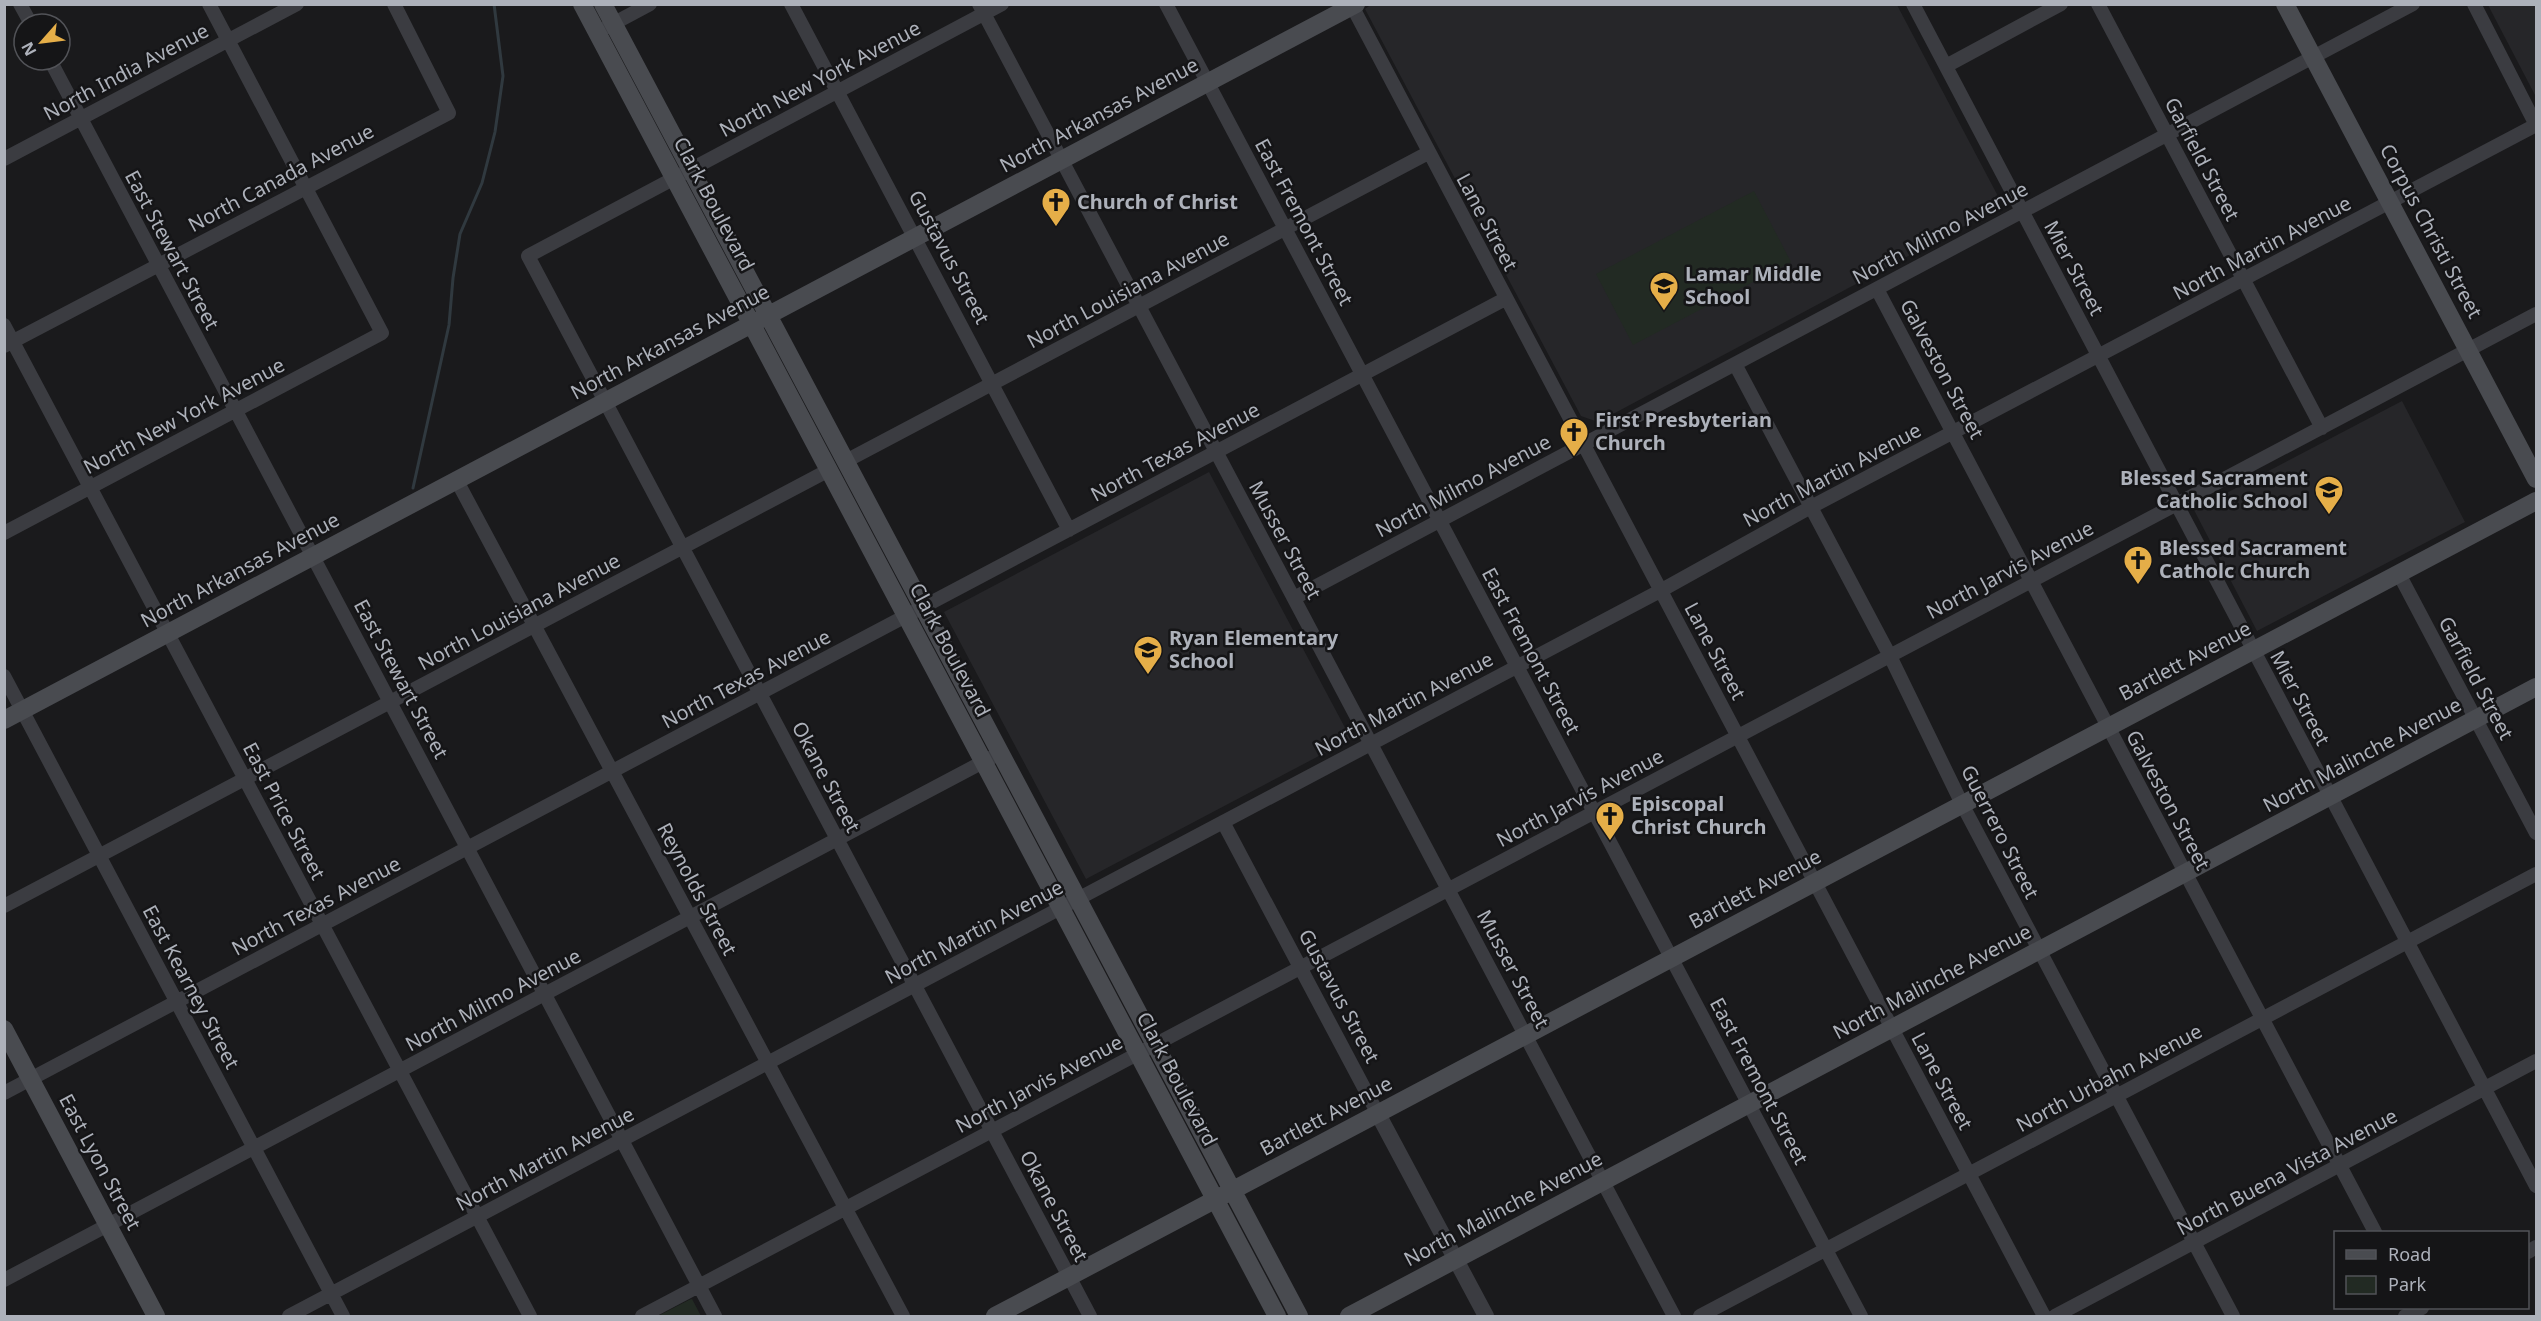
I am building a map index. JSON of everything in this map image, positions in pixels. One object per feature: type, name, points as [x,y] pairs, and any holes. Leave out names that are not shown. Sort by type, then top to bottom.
[{"type":"main road","name":"Clark Boulevard","points":[[582,4],[597,33],[683,174]]},
{"type":"main road","name":"Clark Boulevard","points":[[603,4],[683,174],[837,465],[907,616],[1277,1317]]},
{"type":"main road","name":"Corpus Christi Street","points":[[2285,4],[2536,480]]},
{"type":"main road","name":"North Arkansas Avenue","points":[[4,720],[1353,5]]},
{"type":"main road","name":"Clark Boulevard","points":[[837,465],[923,607],[1299,1317]]},
{"type":"main road","name":"Bartlett Avenue","points":[[995,1317],[2536,501]]},
{"type":"main road","name":"North Malinche Avenue","points":[[1349,1317],[2536,687]]},
{"type":"main road","name":"East Lyon Street","points":[[4,1029],[156,1317]]},
{"type":"street","points":[[209,4],[305,187]]},
{"type":"street","name":"North India Avenue","points":[[4,159],[297,4]]},
{"type":"street","name":"North Canada Avenue","points":[[9,344],[449,112],[394,4]]},
{"type":"street","points":[[597,33],[650,4]]},
{"type":"street","name":"Gustavus Street","points":[[791,4],[1069,530]]},
{"type":"street","name":"North New York Avenue","points":[[528,256],[837,92],[981,9],[1002,4]]},
{"type":"street","name":"East Fremont Street","points":[[1166,4],[1861,1317]]},
{"type":"street","name":"Mier Street","points":[[1913,4],[2536,1186]]},
{"type":"street","points":[[1946,66],[2061,4]]},
{"type":"street","name":"Garfield Street","points":[[2098,4],[2322,428]]},
{"type":"street","name":"North Milmo Avenue","points":[[1294,598],[2414,4]]},
{"type":"street","points":[[2474,4],[2536,125]]},
{"type":"street","name":"Lane Street","points":[[1353,5],[1428,153],[2044,1317]]},
{"type":"street","name":"Musser Street","points":[[981,9],[1604,1181],[1674,1317]]},
{"type":"street","name":"East Stewart Street","points":[[56,72],[715,1317]]},
{"type":"street","name":"North Martin Avenue","points":[[289,1317],[1660,591],[1811,507],[2536,125]]},
{"type":"street","name":"North Louisiana Avenue","points":[[4,906],[1428,153]]},
{"type":"street","name":"North New York Avenue","points":[[4,533],[382,333],[305,187]]},
{"type":"street","name":"Okane Street","points":[[528,256],[1090,1317]]},
{"type":"street","name":"Galveston Street","points":[[1877,289],[2033,580],[2107,728],[2374,1231]]},
{"type":"street","name":"North Texas Avenue","points":[[4,1093],[1505,299]]},
{"type":"street","name":"North Jarvis Avenue","points":[[642,1317],[2536,314]]},
{"type":"street","name":"East Price Street","points":[[4,325],[9,344],[91,487],[530,1317]]},
{"type":"street","name":"Guerrero Street","points":[[1735,364],[1890,656],[1962,804],[2233,1317]]},
{"type":"street","name":"Reynolds Street","points":[[457,481],[903,1317]]},
{"type":"street","name":"Garfield Street","points":[[2399,574],[2536,833]]},
{"type":"street","name":"East Kearney Street","points":[[4,676],[343,1317]]},
{"type":"street","name":"North Milmo Avenue","points":[[4,1280],[1000,753]]},
{"type":"street","name":"Gustavus Street","points":[[1224,822],[1486,1317]]},
{"type":"street","name":"North Urbahn Avenue","points":[[1700,1317],[2536,874]]},
{"type":"street","name":"North Buena Vista Avenue","points":[[2055,1317],[2536,1061]]},
{"type":"shaded area","name":"Lamar Middle School","points":[[1372,4],[1897,5],[2000,200],[1998,208],[1598,422],[1581,416],[1365,9]]},
{"type":"shaded area","points":[[2488,5],[2536,5],[2536,97]]},
{"type":"shaded area","name":"Blessed Sacrament Catholic School","points":[[2402,401],[2465,522],[2257,631],[2194,510]]},
{"type":"shaded area","name":"Ryan Elementary School","points":[[1209,472],[1351,739],[1086,879],[944,612]]},
{"type":"green space","points":[[1754,191],[1791,262],[1633,345],[1596,274]]},
{"type":"green space","points":[[692,1299],[701,1316],[658,1316],[689,1300]]},
{"type":"waterway","points":[[413,488],[449,325],[460,234],[482,183],[495,132],[503,76],[494,4]]},
{"type":"place","name":"Church of Christ","points":[[1056,228]]},
{"type":"place","name":"Lamar Middle School","points":[[1664,312]]},
{"type":"place","name":"First Presbyterian Church","points":[[1574,458]]},
{"type":"place","name":"Blessed Sacrament Catholic School","points":[[2329,516]]},
{"type":"place","name":"Blessed Sacrament Catholc Church","points":[[2138,586]]},
{"type":"place","name":"Ryan Elementary School","points":[[1148,676]]},
{"type":"place","name":"Episcopal Christ Church","points":[[1610,842]]}]
